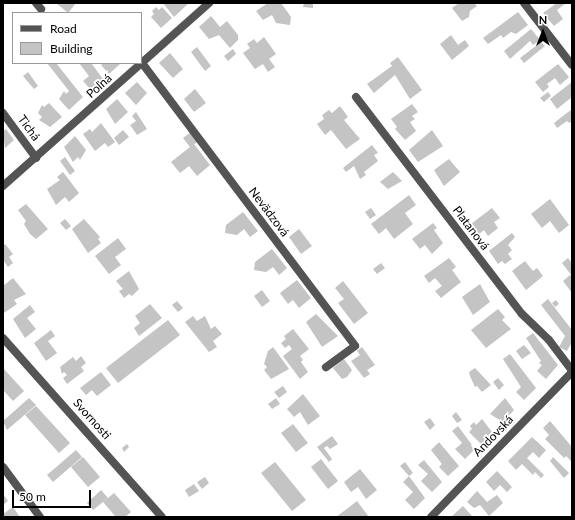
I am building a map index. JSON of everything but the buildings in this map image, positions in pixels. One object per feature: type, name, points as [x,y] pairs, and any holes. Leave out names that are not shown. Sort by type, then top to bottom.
[{"type":"street","name":"Poľná","points":[[142,63],[209,3]]},
{"type":"street","points":[[524,3],[572,65]]},
{"type":"street","name":"Nevädzová","points":[[142,63],[355,346],[326,367]]},
{"type":"street","name":"Poľná","points":[[3,186],[141,64]]},
{"type":"street","name":"Platanová","points":[[356,98],[522,314],[549,340],[572,371]]},
{"type":"street","name":"Tichá","points":[[3,113],[36,158]]},
{"type":"street","name":"Svornosti","points":[[3,338],[162,517]]},
{"type":"street","name":"Andovská","points":[[431,517],[572,371]]},
{"type":"street","points":[[3,467],[40,517]]}]
